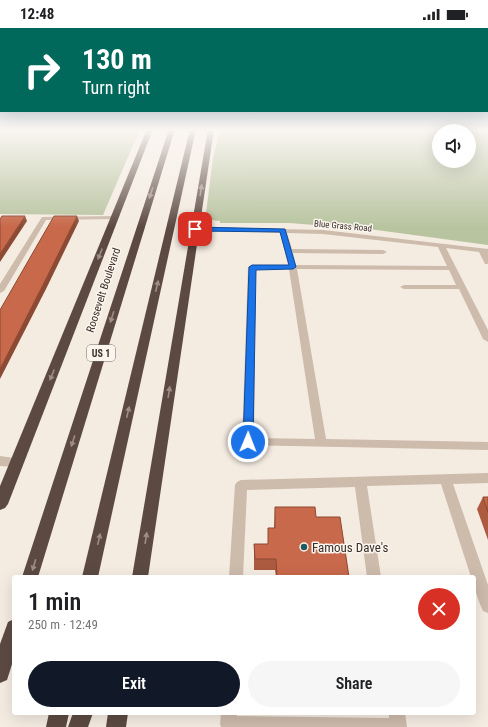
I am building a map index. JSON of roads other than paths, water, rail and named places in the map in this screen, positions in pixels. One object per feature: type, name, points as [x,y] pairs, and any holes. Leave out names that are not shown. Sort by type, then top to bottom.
[{"type":"highway","name":"Roosevelt Boulevard","points":[[0,504],[137,162]]},
{"type":"highway","name":"Roosevelt Boulevard","points":[[31,575],[162,162]]},
{"type":"highway","points":[[90,575],[186,162]]},
{"type":"highway","points":[[140,575],[206,162]]},
{"type":"highway","points":[[0,673],[12,634]]},
{"type":"highway","points":[[56,727],[59,715]]},
{"type":"highway","points":[[78,727],[83,715]]},
{"type":"highway","points":[[116,727],[118,715]]},
{"type":"street","points":[[0,291],[44,218],[114,218]]},
{"type":"street","name":"Blue Grass Road","points":[[195,229],[283,230],[337,234],[485,251]]},
{"type":"street","points":[[283,230],[293,267],[321,443]]},
{"type":"street","points":[[441,246],[488,339]]},
{"type":"street","points":[[289,251],[383,252]]},
{"type":"street","points":[[485,251],[488,262]]},
{"type":"street","points":[[452,268],[252,267],[248,442],[488,446]]},
{"type":"street","points":[[404,287],[462,287]]},
{"type":"street","points":[[0,461],[17,462]]},
{"type":"street","points":[[236,575],[240,485],[488,478]]},
{"type":"street","points":[[446,480],[488,606]]},
{"type":"street","points":[[360,482],[374,575]]},
{"type":"street","points":[[229,715],[228,724],[399,727],[397,715]]},
{"type":"place","name":"Famous Dave's","points":[[304,547]]}]
